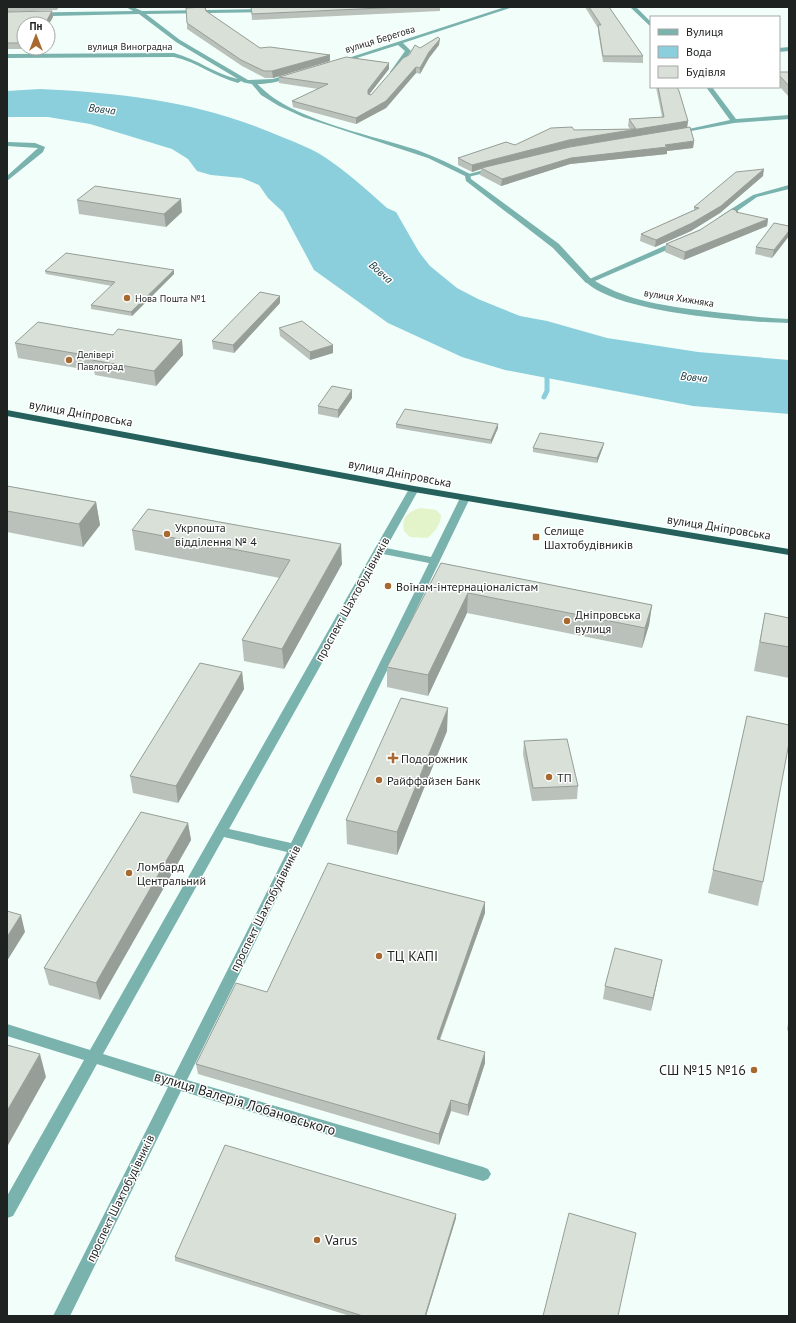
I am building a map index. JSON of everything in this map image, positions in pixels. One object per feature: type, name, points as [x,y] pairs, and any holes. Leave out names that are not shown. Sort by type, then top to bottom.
[{"type":"highway","name":"вулиця Дніпровська","points":[[7,413],[414,489],[789,552]]},
{"type":"street","points":[[130,7],[140,12],[178,41],[250,82],[281,106],[359,135],[430,157],[468,175],[499,168]]},
{"type":"street","name":"вулиця Берегова","points":[[332,63],[400,44],[510,7]]},
{"type":"street","points":[[633,7],[650,24]]},
{"type":"street","points":[[7,15],[140,12],[180,9],[270,10]]},
{"type":"street","points":[[391,75],[408,51],[400,44]]},
{"type":"street","name":"вулиця Виноградна","points":[[7,56],[174,55],[191,59],[225,78],[250,82]]},
{"type":"street","points":[[250,82],[273,81],[303,72]]},
{"type":"street","points":[[710,88],[734,120]]},
{"type":"street","points":[[669,134],[706,128],[734,120],[789,117]]},
{"type":"street","points":[[7,144],[35,145],[42,147],[41,150],[7,179]]},
{"type":"street","name":"вулиця Хижняка","points":[[468,175],[468,180],[556,246],[589,281],[616,295],[655,307],[760,320],[789,321]]},
{"type":"street","points":[[715,222],[755,196],[789,187]]},
{"type":"street","points":[[589,281],[688,237]]},
{"type":"street","name":"проспект Шахтобудівників","points":[[7,1211],[414,489]]},
{"type":"street","name":"проспект Шахтобудівників","points":[[61,1316],[295,849],[465,498]]},
{"type":"street","points":[[379,550],[435,561]]},
{"type":"street","points":[[222,832],[295,849]]},
{"type":"street","name":"вулиця Валерія Лобановського","points":[[7,1030],[177,1083],[483,1174]]},
{"type":"green space","points":[[421,508],[436,510],[441,515],[440,522],[435,531],[427,538],[410,537],[404,531],[403,526],[406,516],[412,511]]},
{"type":"water","name":"Вовча","points":[[40,89],[103,93],[163,101],[193,107],[252,125],[299,144],[334,163],[387,208],[396,212],[419,252],[430,266],[457,288],[478,299],[520,316],[547,321],[607,338],[698,352],[789,360],[789,414],[693,406],[505,370],[462,357],[388,323],[314,270],[283,212],[268,198],[259,185],[242,178],[211,175],[197,171],[188,159],[172,149],[90,124],[48,117],[7,117],[7,91]]},
{"type":"building","points":[[205,7],[206,11],[260,48],[270,47],[330,55],[272,71],[264,71],[241,60],[187,23],[186,8]]},
{"type":"building","points":[[251,7],[402,7],[252,14]]},
{"type":"building","points":[[589,7],[609,7],[643,56],[603,56],[598,25],[601,25]]},
{"type":"building","points":[[52,11],[49,16],[16,16],[16,43],[7,43],[7,12]]},
{"type":"building","points":[[438,37],[440,39],[429,52],[420,68],[416,67],[386,101],[356,118],[292,101],[328,84],[279,77],[346,57],[389,63],[368,90],[368,94],[371,95],[403,58],[409,55],[415,45],[420,48]]},
{"type":"building","points":[[780,72],[789,72],[789,86],[780,76]]},
{"type":"building","points":[[658,88],[678,88],[688,121],[569,140],[472,165],[458,158],[506,142],[515,145],[551,128],[572,127],[574,130],[636,129],[629,119],[664,117]]},
{"type":"building","points":[[690,127],[694,141],[665,145],[667,147],[571,158],[502,179],[481,168],[570,147]]},
{"type":"building","points":[[764,169],[721,206],[692,223],[656,240],[641,234],[699,208],[694,207],[736,172]]},
{"type":"building","points":[[95,186],[181,199],[164,214],[77,200]]},
{"type":"building","points":[[732,209],[738,211],[736,212],[768,219],[685,252],[666,244],[700,230]]},
{"type":"building","points":[[774,223],[789,226],[789,231],[774,250],[756,247]]},
{"type":"building","name":"Нова Пошта №1","points":[[66,253],[174,270],[131,312],[91,305],[115,282],[45,271]]},
{"type":"building","points":[[260,292],[280,296],[233,345],[212,341]]},
{"type":"building","points":[[302,321],[333,345],[310,352],[279,328]]},
{"type":"building","points":[[38,322],[113,335],[118,329],[182,340],[154,371],[92,360],[96,357],[15,343]]},
{"type":"building","points":[[332,386],[352,390],[338,410],[318,406]]},
{"type":"building","points":[[405,409],[498,424],[491,440],[396,424]]},
{"type":"building","points":[[540,433],[604,443],[597,458],[533,448]]},
{"type":"building","points":[[7,486],[96,502],[79,524],[7,511]]},
{"type":"building","points":[[148,509],[341,544],[282,649],[242,640],[290,560],[132,530]]},
{"type":"building","points":[[441,563],[652,605],[645,628],[468,593],[428,675],[387,667]]},
{"type":"building","points":[[765,613],[789,618],[789,647],[760,642]]},
{"type":"building","points":[[200,663],[242,672],[176,786],[130,776]]},
{"type":"building","points":[[401,698],[448,708],[397,832],[346,820]]},
{"type":"building","points":[[747,716],[789,725],[789,743],[763,882],[713,870]]},
{"type":"building","name":"ТП","points":[[567,739],[578,786],[533,788],[524,741]]},
{"type":"building","points":[[141,812],[188,823],[96,983],[44,968]]},
{"type":"building","points":[[328,863],[485,902],[437,1039],[485,1052],[468,1105],[451,1100],[439,1134],[196,1064],[236,983],[267,992]]},
{"type":"building","points":[[7,911],[21,915],[7,937]]},
{"type":"building","points":[[615,948],[662,960],[653,998],[605,986]]},
{"type":"building","points":[[7,1045],[40,1054],[7,1111]]},
{"type":"building","name":"Varus","points":[[225,1145],[456,1214],[425,1316],[363,1316],[175,1257]]},
{"type":"building","points":[[569,1213],[636,1233],[618,1316],[543,1316]]},
{"type":"waterway","points":[[544,397],[547,391],[547,378]]},
{"type":"place","name":"Нова Пошта №1","points":[[127,298]]},
{"type":"place","name":"Делівері Павлоград","points":[[69,360]]},
{"type":"place","name":"Укрпошта відділення № 4","points":[[167,534]]},
{"type":"place","name":"Селище Шахтобудівників","points":[[536,537]]},
{"type":"place","name":"Воїнам-інтернаціоналістам","points":[[388,586]]},
{"type":"place","name":"Дніпровська вулиця","points":[[567,621]]},
{"type":"place","name":"Подорожник","points":[[393,758]]},
{"type":"place","name":"ТП","points":[[549,777]]},
{"type":"place","name":"Райффайзен Банк","points":[[379,780]]},
{"type":"place","name":"Ломбард Центральний","points":[[129,873]]},
{"type":"place","name":"ТЦ КАПІ","points":[[379,956]]},
{"type":"place","name":"СШ №15 №16","points":[[754,1070]]},
{"type":"place","name":"Varus","points":[[317,1240]]}]
